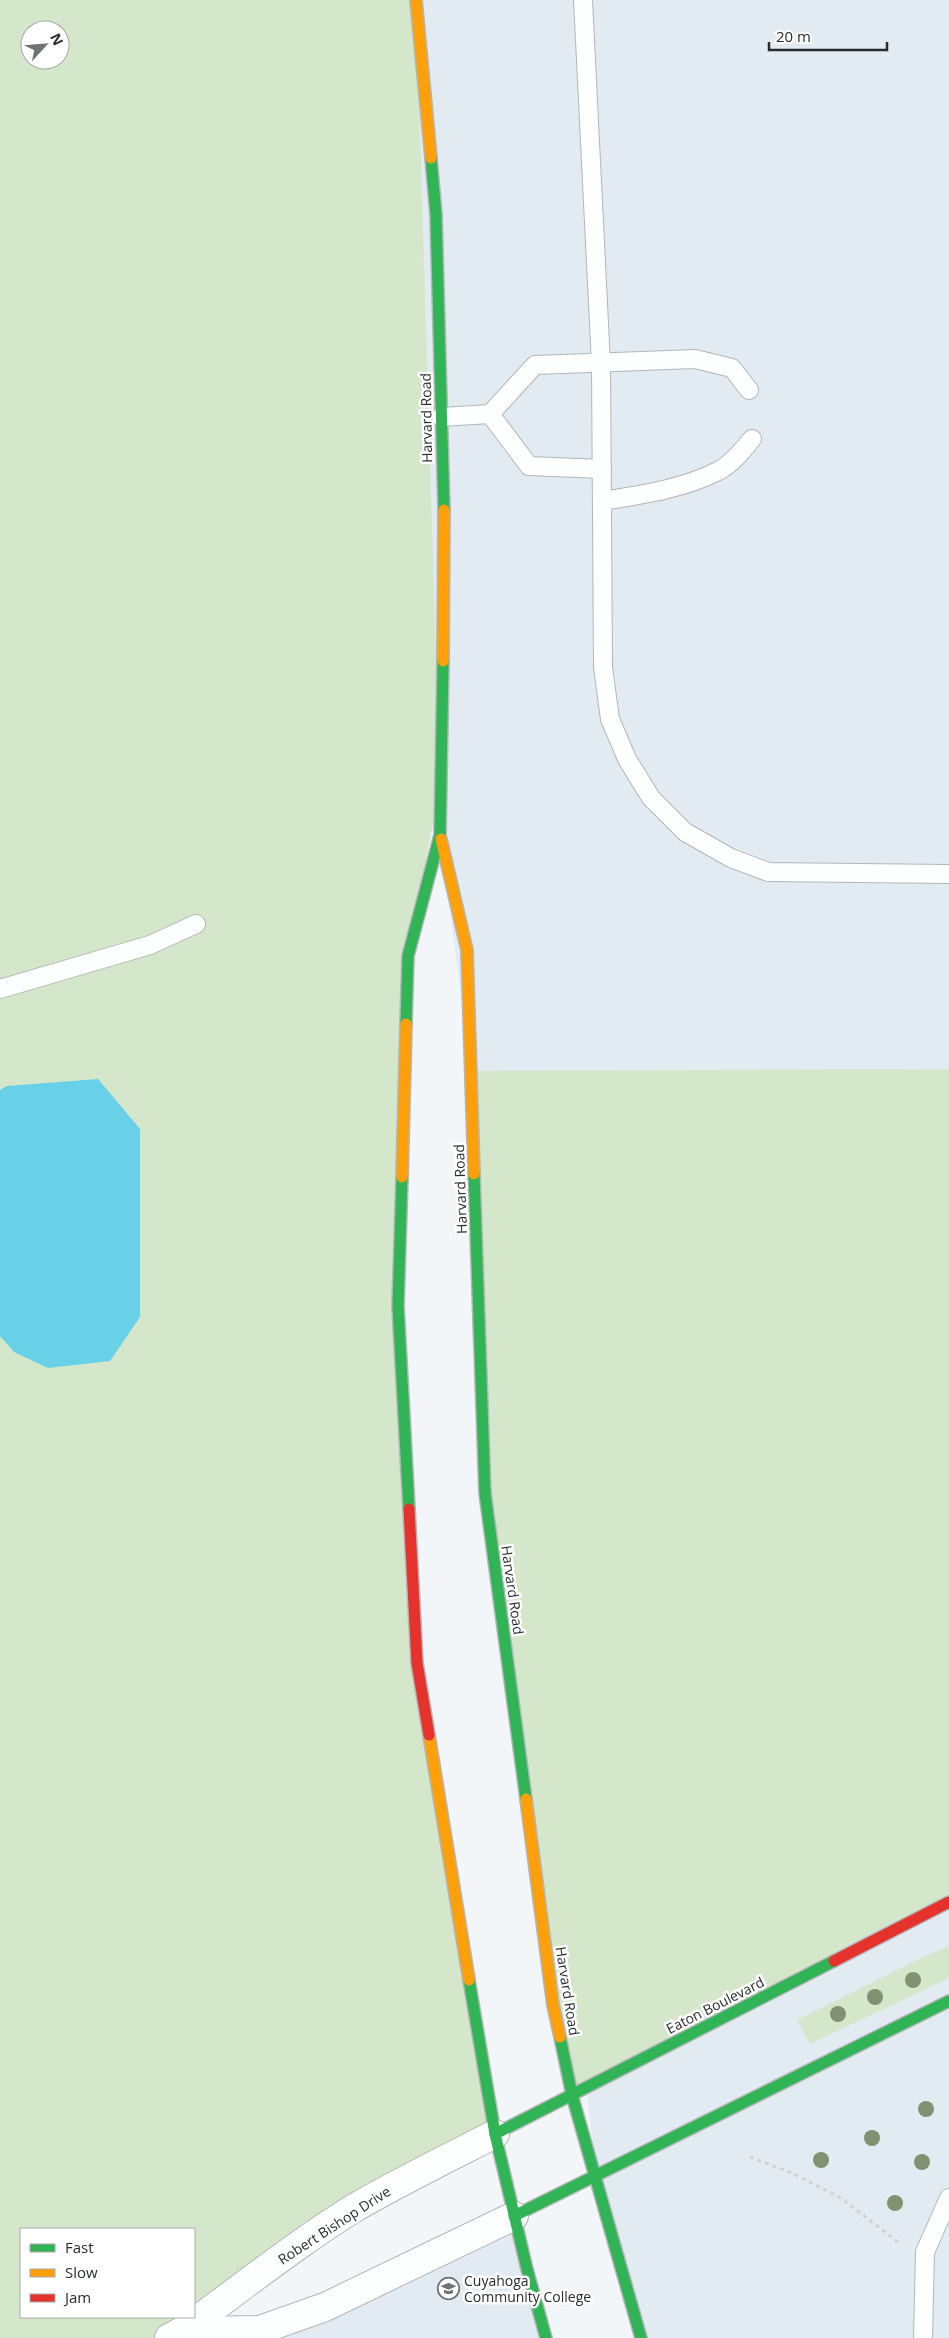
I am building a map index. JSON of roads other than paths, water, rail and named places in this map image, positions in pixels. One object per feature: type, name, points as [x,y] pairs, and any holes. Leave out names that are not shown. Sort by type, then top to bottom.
[{"type":"main road","name":"Harvard Road","points":[[416,0],[436,215],[445,552],[440,835],[408,956],[398,1306],[417,1663],[495,2134],[546,2338]]},
{"type":"main road","name":"Harvard Road","points":[[440,835],[467,950],[485,1493],[553,2005],[572,2095],[641,2338]]},
{"type":"main road","name":"Eaton Boulevard","points":[[495,2134],[949,1902]]},
{"type":"main road","points":[[514,2216],[949,2001]]},
{"type":"street","name":"Robert Bishop Drive","points":[[176,2335],[355,2208],[406,2179],[495,2134]]},
{"type":"street","name":"Robert Bishop Drive","points":[[176,2335],[260,2330],[325,2306],[514,2216]]},
{"type":"lane","points":[[583,0],[601,364],[603,667],[610,719],[627,759],[651,798],[685,832],[731,858],[768,872],[949,874]]},
{"type":"lane","points":[[442,417],[490,414],[535,366],[695,359],[732,368],[749,390]]},
{"type":"lane","points":[[490,414],[529,466],[602,469]]},
{"type":"lane","points":[[602,501],[662,491],[719,471],[752,440]]},
{"type":"lane","points":[[0,989],[150,945],[196,924]]},
{"type":"lane","points":[[923,2338],[925,2252],[949,2198]]},
{"type":"water","points":[[98,1079],[140,1129],[140,1317],[110,1361],[48,1368],[14,1352],[0,1336],[0,1090],[7,1086]]},
{"type":"place","name":"Cuyahoga Community College","points":[[448,2288]]}]
